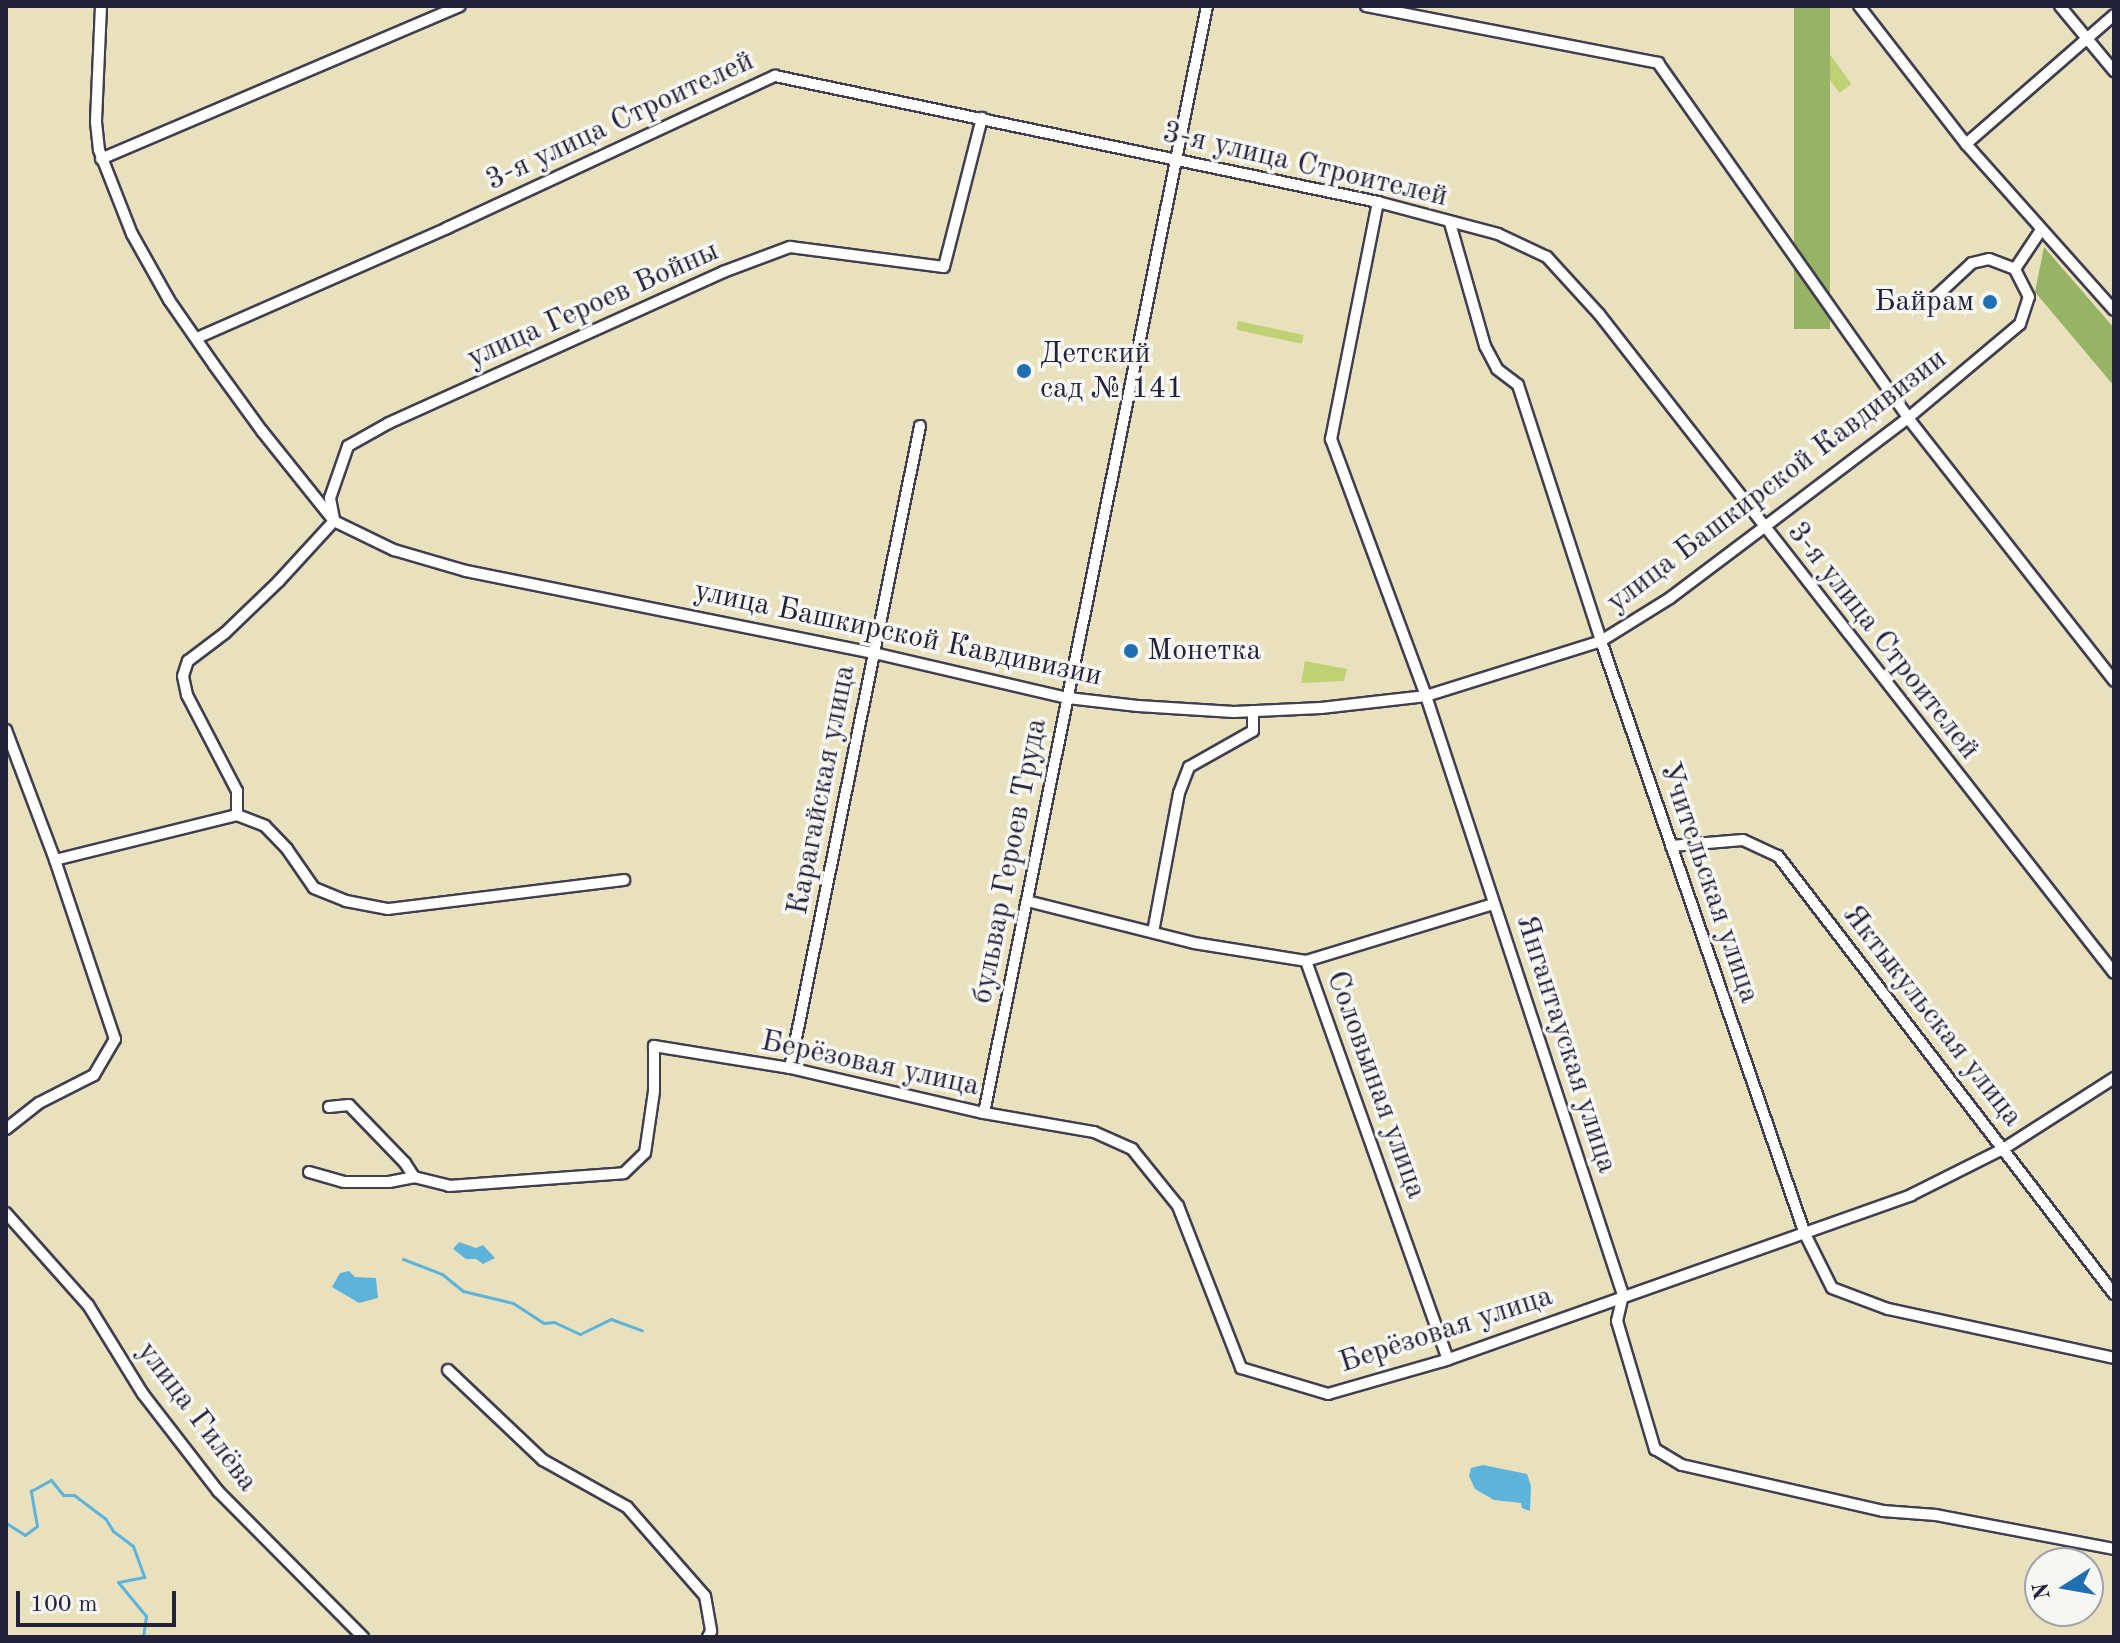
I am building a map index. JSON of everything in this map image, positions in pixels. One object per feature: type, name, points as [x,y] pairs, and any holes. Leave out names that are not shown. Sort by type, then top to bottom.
[{"type":"street","name":"улица Башкирской Кавдивизии","points":[[101,6],[96,122],[101,159],[132,234],[169,300],[262,431],[334,521],[394,550],[466,571],[874,653],[1068,698],[1138,706],[1253,711],[1426,696],[1601,641],[1670,598],[1763,528],[1908,418],[2020,324],[2029,297],[2015,269]]},
{"type":"street","points":[[101,159],[460,6]]},
{"type":"street","name":"бульвар Героев Труда","points":[[984,1113],[1207,6]]},
{"type":"street","points":[[1366,6],[1658,63],[1908,418],[2114,681]]},
{"type":"street","points":[[1859,6],[1966,144],[2114,310]]},
{"type":"street","points":[[2060,6],[2114,71]]},
{"type":"street","points":[[1966,144],[2114,15]]},
{"type":"street","name":"3-я улица Строителей","points":[[197,338],[447,228],[775,76],[1378,202],[1498,234],[1547,257],[1599,314],[1763,528],[2114,973]]},
{"type":"street","name":"улица Героев Войны","points":[[334,521],[330,498],[348,446],[389,423],[723,272],[790,247],[944,267],[982,118]]},
{"type":"street","name":"Янгантауская улица","points":[[1378,202],[1331,439],[1426,696],[1623,1295],[1617,1321],[1655,1449],[1682,1465],[1883,1511],[1936,1515],[2114,1549]]},
{"type":"street","name":"Учительская улица","points":[[1450,223],[1485,346],[1497,369],[1518,385],[1601,641],[1805,1234],[1832,1288],[1888,1309],[2114,1358]]},
{"type":"street","points":[[1931,301],[1972,263],[1989,259],[2015,269],[2041,230]]},
{"type":"street","name":"Карагайская улица","points":[[790,1068],[920,426]]},
{"type":"street","points":[[237,815],[237,791],[187,695],[183,676],[188,661],[225,633],[279,581],[334,521]]},
{"type":"street","points":[[1153,932],[1179,793],[1189,767],[1253,731],[1253,711]]},
{"type":"street","points":[[6,730],[55,860],[115,1039],[94,1075],[39,1103],[6,1129]]},
{"type":"street","points":[[55,860],[237,815],[265,826],[287,849],[314,888],[346,901],[388,909],[624,880]]},
{"type":"street","name":"Яктыкульская улица","points":[[1671,846],[1743,840],[1778,856],[2114,1294]]},
{"type":"street","name":"Соловьиная улица","points":[[1027,901],[1194,943],[1306,961],[1448,1359]]},
{"type":"street","points":[[1306,961],[1494,904]]},
{"type":"street","name":"Берёзовая улица","points":[[414,1177],[449,1186],[624,1173],[645,1153],[654,1091],[654,1046],[790,1068],[984,1113],[1094,1132],[1132,1149],[1178,1206],[1241,1368],[1328,1394],[1448,1359],[1911,1195],[2003,1149],[2114,1078]]},
{"type":"street","points":[[309,1172],[344,1182],[389,1182],[414,1177],[396,1152],[349,1105],[329,1107]]},
{"type":"street","name":"улица Гилёва","points":[[6,1213],[88,1305],[143,1394],[218,1491],[363,1637]]},
{"type":"street","points":[[448,1370],[543,1460],[627,1507],[705,1596],[711,1631],[708,1637]]},
{"type":"green space","points":[[1794,6],[1830,6],[1830,329],[1794,329]]},
{"type":"green space","points":[[1818,38],[1852,84],[1839,93],[1806,47]]},
{"type":"green space","points":[[2044,247],[2114,328],[2114,386],[2035,292]]},
{"type":"green space","points":[[1238,321],[1304,335],[1302,344],[1236,330]]},
{"type":"green space","points":[[1305,661],[1347,669],[1344,681],[1301,683]]},
{"type":"water","points":[[459,1242],[476,1248],[483,1245],[495,1258],[483,1264],[476,1259],[466,1259],[453,1249]]},
{"type":"water","points":[[349,1271],[355,1277],[376,1278],[378,1298],[359,1303],[332,1287],[340,1273]]},
{"type":"water","points":[[1483,1465],[1527,1474],[1531,1486],[1530,1511],[1522,1508],[1521,1503],[1494,1500],[1475,1489],[1469,1476],[1471,1468]]},
{"type":"waterway","points":[[403,1259],[442,1274],[463,1291],[513,1303],[544,1323],[554,1322],[580,1334],[611,1319],[642,1330]]},
{"type":"waterway","points":[[6,1523],[25,1535],[37,1526],[31,1491],[51,1480],[63,1495],[74,1495],[105,1518],[113,1531],[133,1546],[144,1577],[118,1582],[146,1616],[143,1637]]},
{"type":"place","name":"Байрам","points":[[1990,302]]},
{"type":"place","name":"Детский сад № 141","points":[[1024,371]]},
{"type":"place","name":"Монетка","points":[[1131,651]]}]
